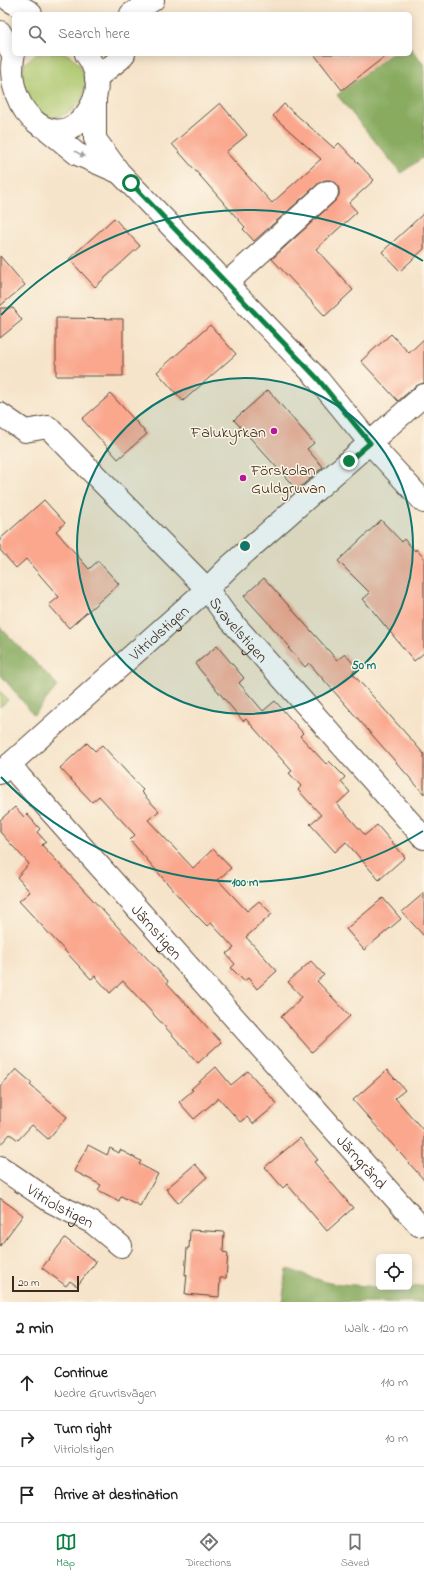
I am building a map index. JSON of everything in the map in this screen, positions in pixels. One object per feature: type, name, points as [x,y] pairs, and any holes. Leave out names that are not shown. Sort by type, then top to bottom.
[{"type":"street","points":[[9,0],[28,12]]},
{"type":"street","points":[[134,12],[153,0]]},
{"type":"street","points":[[155,12],[163,0]]},
{"type":"street","points":[[0,32],[12,51]]},
{"type":"street","points":[[13,56],[5,71],[3,90],[10,108],[15,115],[31,126],[49,131],[77,154],[119,172]]},
{"type":"street","points":[[87,56],[94,68],[96,87],[95,139],[119,172],[317,378],[370,443],[424,502]]},
{"type":"street","points":[[49,131],[72,125],[82,118],[90,108],[96,87],[122,56]]},
{"type":"street","points":[[227,283],[327,192]]},
{"type":"street","name":"Vitriolstigen","points":[[5,769],[207,589],[231,565],[424,395]]},
{"type":"street","name":"Svavelstigen","points":[[0,414],[25,431],[48,427],[207,589],[225,614],[424,838]]},
{"type":"street","name":"Järnstigen","points":[[5,769],[20,777],[306,1097]]},
{"type":"street","name":"Järngränd","points":[[306,1097],[419,1225]]},
{"type":"street","name":"Vitriolstigen","points":[[0,1167],[50,1201],[93,1222],[120,1246]]},
{"type":"green space","points":[[412,50],[424,65],[424,157],[401,173],[337,95],[388,56],[412,56]]},
{"type":"green space","points":[[34,56],[70,56],[77,62],[83,72],[85,91],[81,100],[67,113],[58,117],[47,118],[18,89],[24,64]]},
{"type":"green space","points":[[0,627],[58,685],[34,715],[0,674]]},
{"type":"green space","points":[[0,691],[8,700],[0,707]]},
{"type":"green space","points":[[287,1269],[329,1283],[376,1287],[376,1290],[412,1290],[412,1287],[424,1285],[424,1302],[282,1302]]},
{"type":"building","points":[[316,56],[385,56],[342,90]]},
{"type":"building","points":[[220,103],[247,135],[226,152],[272,203],[321,159],[273,116],[284,104],[334,148],[339,143],[374,180],[349,203],[357,212],[316,249],[353,290],[325,316],[272,259],[335,201],[339,195],[339,189],[336,183],[330,180],[325,180],[319,183],[254,241],[243,229],[245,227],[172,144]]},
{"type":"building","points":[[424,213],[424,249],[400,271],[382,252]]},
{"type":"building","points":[[114,218],[140,246],[95,287],[69,259]]},
{"type":"building","points":[[0,256],[25,285],[0,306]]},
{"type":"building","points":[[0,308],[13,308],[22,320],[0,338]]},
{"type":"building","points":[[56,318],[123,319],[123,376],[56,376]]},
{"type":"building","points":[[210,325],[236,354],[183,401],[157,372]]},
{"type":"building","points":[[391,334],[409,353],[424,339],[424,383],[416,386],[398,401],[361,361]]},
{"type":"building","name":"Falukyrkan","points":[[268,390],[314,443],[307,449],[323,467],[297,490],[234,420]]},
{"type":"building","points":[[111,394],[147,434],[118,459],[82,419]]},
{"type":"building","points":[[44,500],[65,523],[56,531],[89,569],[98,561],[119,584],[69,628],[49,605],[59,597],[26,559],[16,568],[0,550],[0,539]]},
{"type":"building","points":[[381,520],[402,542],[404,539],[424,558],[424,653],[414,661],[363,599],[370,593],[338,561]]},
{"type":"building","points":[[264,578],[337,660],[345,654],[357,668],[352,673],[424,754],[424,794],[309,663],[305,667],[288,648],[290,647],[244,596]]},
{"type":"building","points":[[217,646],[244,678],[239,683],[263,711],[275,701],[303,733],[300,736],[326,764],[329,761],[345,777],[341,782],[350,792],[337,804],[365,835],[377,825],[405,857],[379,880],[346,842],[335,852],[310,824],[321,815],[298,790],[301,786],[289,773],[292,771],[246,719],[243,721],[195,664]]},
{"type":"building","points":[[87,743],[95,751],[102,745],[143,790],[141,792],[159,811],[148,820],[193,868],[213,849],[231,868],[218,880],[247,911],[259,901],[272,914],[246,937],[277,971],[257,989],[248,978],[244,981],[231,968],[235,964],[226,954],[234,948],[211,923],[207,926],[186,905],[130,840],[135,835],[99,796],[92,802],[60,768]]},
{"type":"building","points":[[15,807],[24,817],[27,814],[40,829],[37,832],[46,842],[42,845],[168,981],[167,983],[221,1042],[198,1063],[123,981],[110,993],[95,976],[91,979],[19,901],[30,892],[17,877],[29,864],[0,832],[0,820]]},
{"type":"building","points":[[424,893],[424,936],[402,912]]},
{"type":"building","points":[[383,898],[401,919],[364,950],[346,929]]},
{"type":"building","points":[[311,961],[324,975],[317,981],[350,1016],[312,1052],[281,1017],[302,997],[288,982]]},
{"type":"building","points":[[216,1067],[231,1085],[248,1071],[277,1104],[253,1124],[247,1117],[240,1122],[219,1098],[194,1119],[179,1102]]},
{"type":"building","points":[[16,1069],[32,1083],[30,1085],[67,1117],[48,1139],[32,1125],[18,1140],[10,1134],[0,1145],[0,1087]]},
{"type":"building","points":[[387,1070],[405,1090],[395,1098],[424,1131],[424,1180],[353,1100]]},
{"type":"building","points":[[300,1138],[318,1160],[314,1162],[353,1208],[327,1231],[287,1184],[283,1188],[265,1167]]},
{"type":"building","points":[[88,1145],[107,1155],[110,1148],[119,1153],[120,1150],[141,1161],[139,1164],[158,1174],[140,1206],[121,1196],[119,1201],[98,1190],[101,1185],[74,1171]]},
{"type":"building","points":[[195,1164],[207,1177],[178,1203],[166,1189]]},
{"type":"building","points":[[0,1198],[23,1215],[0,1246]]},
{"type":"building","points":[[190,1230],[224,1232],[223,1252],[228,1253],[226,1278],[220,1278],[219,1297],[185,1294],[187,1248],[189,1248]]},
{"type":"building","points":[[65,1238],[96,1262],[77,1286],[70,1281],[66,1286],[42,1268]]},
{"type":"place","name":"Falukyrkan","points":[[274,431]]},
{"type":"place","name":"Förskolan Guldgruvan","points":[[243,478]]},
{"type":"route","points":[[131,183],[317,378],[370,443],[349,461]]}]
